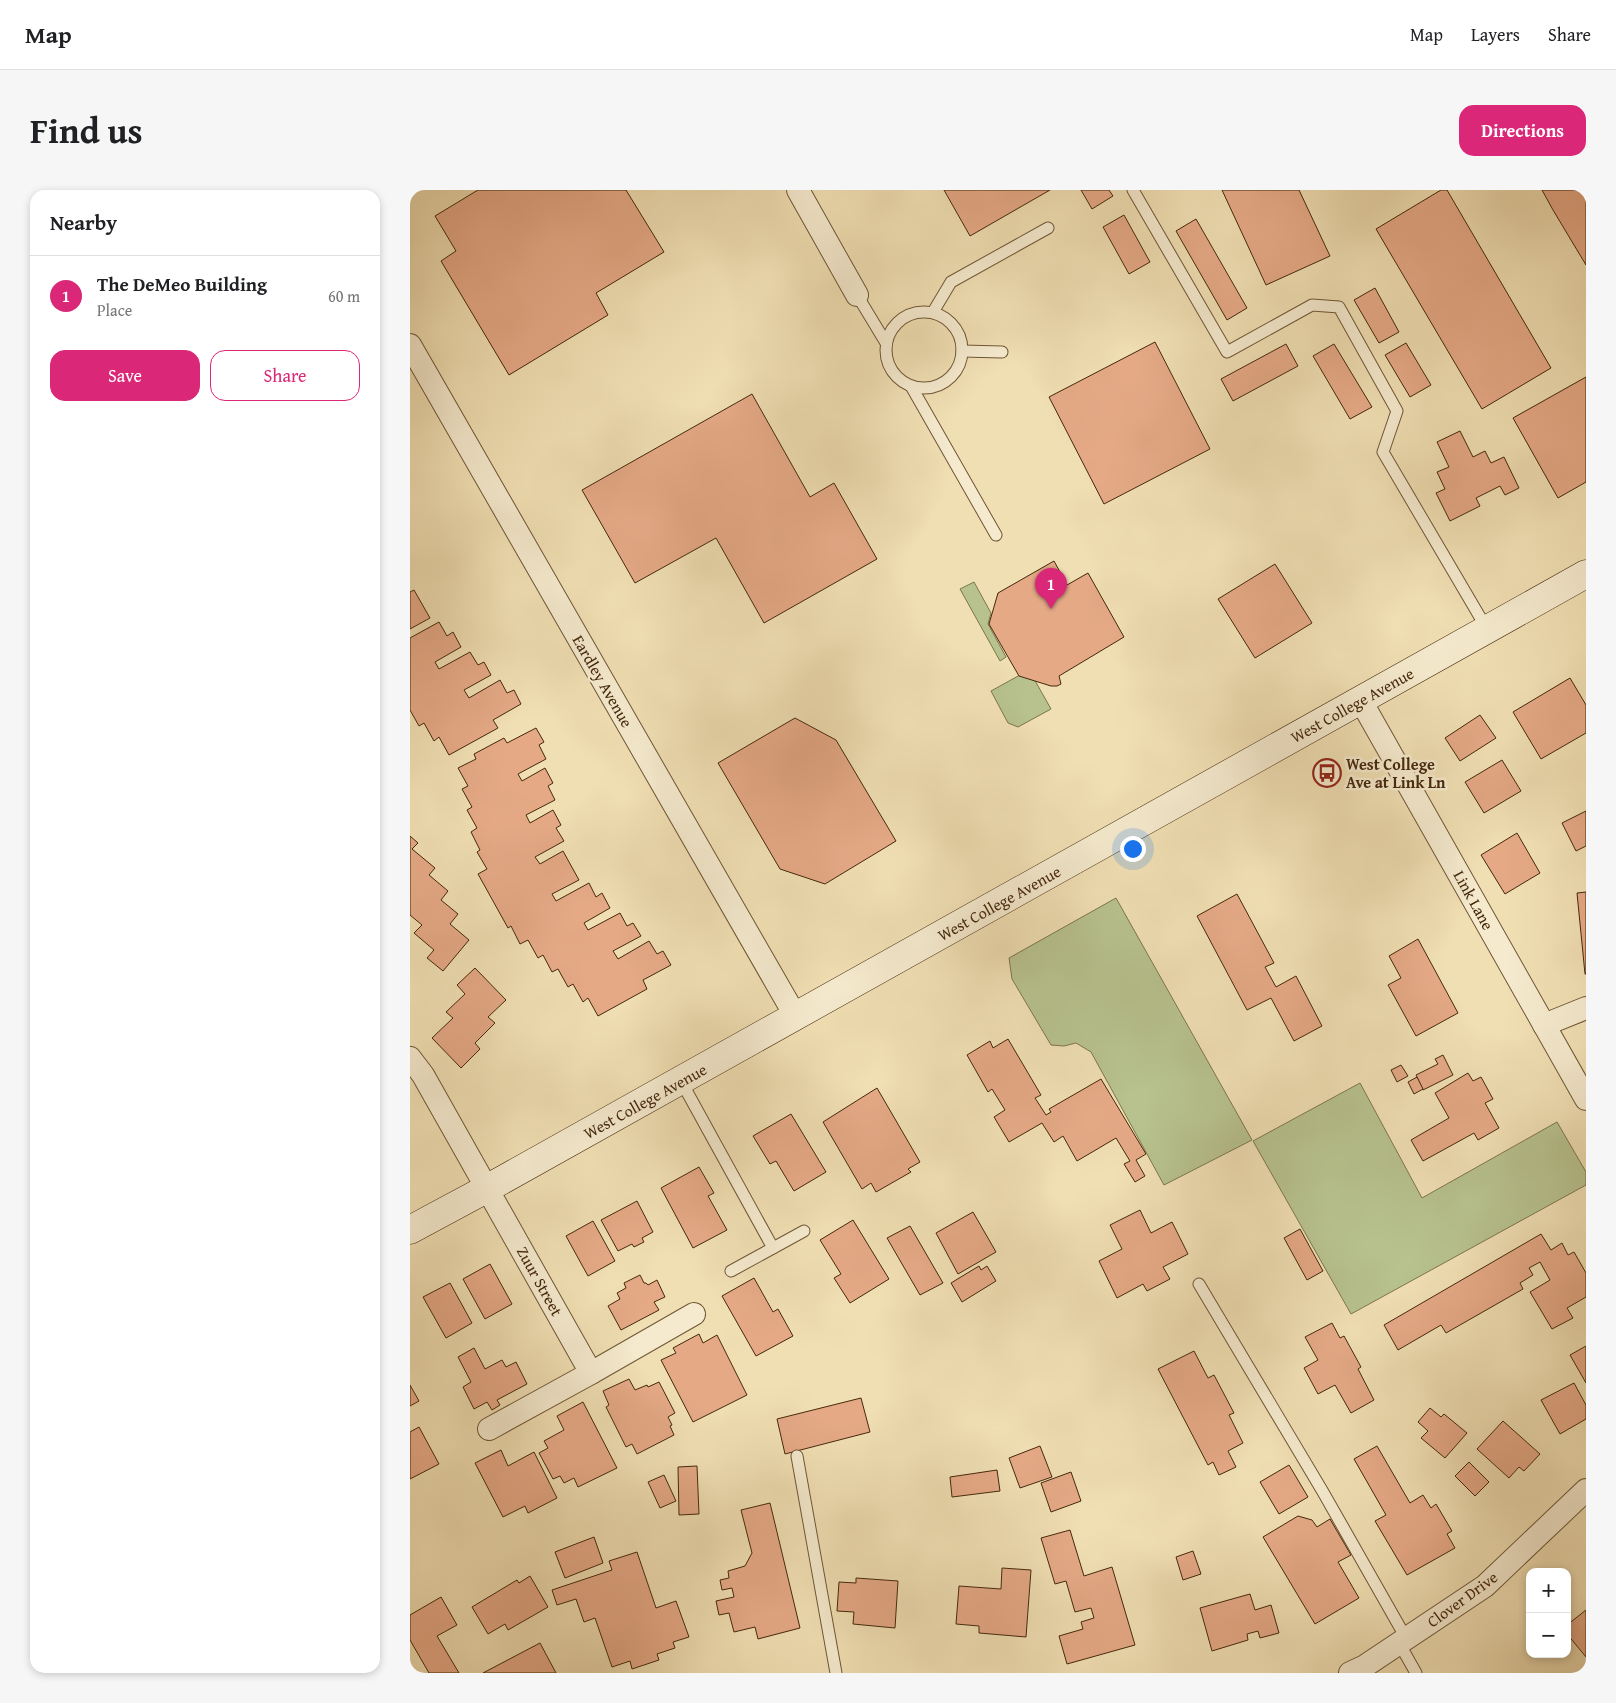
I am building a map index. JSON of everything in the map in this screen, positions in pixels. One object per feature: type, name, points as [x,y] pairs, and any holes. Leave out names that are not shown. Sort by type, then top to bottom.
[{"type":"main road","name":"West College Avenue","points":[[410,1230],[1586,574]]},
{"type":"street","points":[[798,190],[857,295]]},
{"type":"street","name":"Eardley Avenue","points":[[410,345],[796,1016]]},
{"type":"street","name":"Link Lane","points":[[1361,701],[1586,1100]]},
{"type":"street","points":[[1544,1024],[1586,1008]]},
{"type":"street","name":"Zuur Street","points":[[410,1058],[422,1075],[488,1188],[591,1373]]},
{"type":"street","points":[[489,1429],[694,1314]]},
{"type":"street","name":"Clover Drive","points":[[1350,1673],[1365,1666],[1485,1586],[1586,1490]]},
{"type":"lane","points":[[1132,190],[1228,352],[1312,305],[1339,307],[1397,411],[1383,452],[1487,629]]},
{"type":"lane","points":[[933,312],[951,282],[1048,228]]},
{"type":"lane","points":[[857,295],[886,343]]},
{"type":"lane","points":[[933,312],[944,317],[953,325],[959,335],[962,346],[961,358],[957,370],[937,386],[924,388],[911,386],[899,379],[891,369],[886,356],[886,343],[891,331],[899,321],[910,314],[933,312]]},
{"type":"lane","points":[[962,351],[1002,352]]},
{"type":"lane","points":[[911,386],[996,535]]},
{"type":"lane","points":[[681,1080],[773,1248]]},
{"type":"lane","points":[[731,1271],[804,1232]]},
{"type":"lane","points":[[1198,1284],[1314,1476],[1403,1640],[1416,1673]]},
{"type":"lane","points":[[797,1456],[836,1673]]},
{"type":"green space","points":[[974,582],[991,613],[988,624],[1006,657],[1000,661],[960,589]]},
{"type":"green space","points":[[1029,670],[1051,709],[1018,727],[1008,723],[991,691]]},
{"type":"green space","points":[[1116,898],[1252,1140],[1164,1185],[1091,1052],[1076,1043],[1064,1046],[1051,1045],[1012,979],[1009,958]]},
{"type":"green space","points":[[1360,1083],[1422,1198],[1557,1122],[1586,1172],[1586,1185],[1351,1314],[1253,1141]]},
{"type":"building","points":[[478,190],[626,190],[664,252],[596,293],[608,315],[509,375],[441,261],[456,251],[435,216]]},
{"type":"building","points":[[944,190],[1050,190],[970,236]]},
{"type":"building","points":[[1081,190],[1109,190],[1113,196],[1092,209]]},
{"type":"building","points":[[1222,190],[1299,190],[1330,256],[1266,285]]},
{"type":"building","points":[[1441,190],[1447,190],[1551,368],[1482,409],[1376,229]]},
{"type":"building","points":[[1542,190],[1586,190],[1586,265],[1553,210]]},
{"type":"building","points":[[1124,215],[1150,262],[1129,274],[1103,227]]},
{"type":"building","points":[[1196,219],[1247,308],[1227,320],[1176,231]]},
{"type":"building","points":[[1375,288],[1399,332],[1379,343],[1354,300]]},
{"type":"building","points":[[1155,342],[1210,449],[1104,504],[1049,397]]},
{"type":"building","points":[[1406,343],[1431,385],[1410,397],[1385,355]]},
{"type":"building","points":[[1286,344],[1298,366],[1233,401],[1221,379]]},
{"type":"building","points":[[1334,344],[1372,407],[1350,419],[1313,356]]},
{"type":"building","points":[[1586,377],[1586,482],[1558,498],[1513,418]]},
{"type":"building","points":[[752,394],[810,497],[834,483],[877,559],[764,623],[716,538],[635,583],[582,490]]},
{"type":"building","points":[[1460,431],[1473,457],[1485,451],[1491,463],[1504,457],[1519,488],[1505,495],[1500,486],[1476,498],[1480,506],[1450,521],[1436,493],[1445,489],[1437,472],[1449,467],[1437,442]]},
{"type":"building","points":[[1054,561],[1067,585],[1088,573],[1124,637],[1059,676],[1061,684],[1051,686],[1019,676],[989,624],[998,593]]},
{"type":"building","points":[[1275,564],[1312,623],[1255,658],[1218,599]]},
{"type":"building","points":[[414,590],[430,618],[410,629],[410,592]]},
{"type":"building","points":[[439,622],[447,636],[453,632],[461,647],[435,662],[439,669],[470,652],[478,665],[484,662],[491,675],[464,690],[469,698],[500,680],[507,693],[514,690],[521,704],[493,720],[498,728],[449,755],[439,737],[434,741],[424,723],[419,726],[410,710],[410,638]]},
{"type":"building","points":[[1570,678],[1586,705],[1586,733],[1541,759],[1513,712]]},
{"type":"building","points":[[1480,715],[1496,738],[1460,761],[1445,738]]},
{"type":"building","points":[[795,718],[836,740],[896,841],[825,884],[780,869],[718,763]]},
{"type":"building","points":[[536,728],[544,742],[539,745],[546,759],[518,774],[522,781],[545,768],[553,783],[548,786],[555,800],[526,815],[530,823],[553,810],[561,825],[556,828],[564,841],[535,857],[540,864],[563,851],[579,880],[552,894],[556,901],[589,883],[596,897],[602,893],[610,908],[584,923],[588,930],[620,913],[627,926],[633,923],[641,936],[613,951],[618,959],[649,941],[657,954],[663,951],[671,965],[643,980],[647,989],[598,1016],[588,998],[583,1002],[573,984],[568,987],[558,969],[552,972],[543,955],[538,958],[528,940],[520,944],[511,926],[508,928],[478,874],[487,869],[477,852],[480,850],[471,832],[477,828],[467,810],[472,807],[462,789],[468,786],[458,768],[476,759],[474,754],[504,738],[507,743]]},
{"type":"building","points":[[1502,760],[1521,791],[1484,813],[1465,782]]},
{"type":"building","points":[[1586,811],[1586,846],[1576,851],[1562,823]]},
{"type":"building","points":[[1517,833],[1540,873],[1505,894],[1481,855]]},
{"type":"building","points":[[410,836],[418,843],[412,849],[435,868],[429,875],[448,891],[441,900],[458,914],[450,924],[469,940],[443,971],[427,958],[434,950],[414,933],[422,925],[410,915]]},
{"type":"building","points":[[1586,892],[1586,974],[1585,974],[1577,893]]},
{"type":"building","points":[[1237,894],[1274,963],[1265,967],[1276,987],[1296,976],[1322,1026],[1294,1041],[1271,998],[1247,1010],[1197,916]]},
{"type":"building","points":[[1418,939],[1458,1013],[1416,1036],[1388,985],[1401,978],[1389,956]]},
{"type":"building","points":[[475,968],[506,1000],[488,1017],[495,1023],[475,1043],[480,1049],[461,1068],[432,1038],[453,1018],[446,1012],[465,994],[457,985]]},
{"type":"building","points":[[1008,1039],[1041,1095],[1035,1098],[1046,1115],[1051,1112],[1049,1109],[1101,1079],[1146,1154],[1136,1160],[1145,1176],[1135,1182],[1124,1164],[1130,1161],[1116,1138],[1077,1161],[1063,1136],[1054,1142],[1042,1123],[1009,1142],[994,1117],[1005,1110],[992,1089],[988,1092],[967,1055],[990,1041],[993,1048]]},
{"type":"building","points":[[1443,1055],[1453,1075],[1423,1090],[1416,1075],[1438,1064],[1435,1059]]},
{"type":"building","points":[[1401,1065],[1408,1076],[1397,1082],[1391,1070]]},
{"type":"building","points":[[1468,1073],[1473,1081],[1481,1077],[1493,1099],[1485,1103],[1499,1128],[1478,1140],[1474,1133],[1423,1161],[1411,1140],[1449,1118],[1435,1093]]},
{"type":"building","points":[[1417,1077],[1423,1089],[1414,1094],[1408,1082]]},
{"type":"building","points":[[877,1088],[920,1162],[908,1169],[911,1172],[876,1192],[871,1183],[862,1189],[823,1122]]},
{"type":"building","points":[[791,1114],[826,1172],[794,1191],[776,1161],[770,1164],[753,1136]]},
{"type":"building","points":[[699,1167],[714,1193],[708,1196],[727,1230],[693,1248],[661,1188]]},
{"type":"building","points":[[637,1201],[653,1232],[642,1238],[644,1242],[634,1247],[632,1244],[618,1251],[601,1220]]},
{"type":"building","points":[[1140,1210],[1151,1233],[1172,1222],[1188,1254],[1163,1267],[1170,1279],[1147,1291],[1143,1284],[1117,1298],[1099,1261],[1122,1249],[1110,1225]]},
{"type":"building","points":[[973,1212],[996,1252],[958,1274],[936,1233]]},
{"type":"building","points":[[853,1220],[889,1279],[850,1303],[834,1278],[841,1274],[820,1240]]},
{"type":"building","points":[[593,1221],[615,1261],[588,1276],[566,1236]]},
{"type":"building","points":[[910,1226],[943,1283],[920,1295],[887,1238]]},
{"type":"building","points":[[1300,1229],[1323,1271],[1307,1280],[1284,1238]]},
{"type":"building","points":[[1541,1234],[1551,1250],[1562,1243],[1568,1255],[1574,1252],[1586,1273],[1586,1297],[1567,1308],[1573,1318],[1552,1329],[1530,1292],[1550,1280],[1540,1262],[1529,1268],[1533,1275],[1520,1283],[1523,1289],[1446,1333],[1441,1325],[1398,1350],[1384,1325]]},
{"type":"building","points":[[490,1264],[512,1304],[485,1319],[463,1279]]},
{"type":"building","points":[[979,1266],[981,1270],[987,1266],[996,1281],[962,1302],[951,1283]]},
{"type":"building","points":[[640,1275],[644,1283],[648,1285],[657,1280],[665,1297],[654,1302],[659,1310],[621,1330],[608,1306],[620,1299],[617,1293],[626,1288],[624,1283]]},
{"type":"building","points":[[754,1278],[773,1312],[778,1309],[793,1336],[756,1356],[722,1296]]},
{"type":"building","points":[[450,1283],[472,1323],[446,1338],[423,1297]]},
{"type":"building","points":[[1332,1323],[1340,1338],[1344,1336],[1361,1367],[1358,1369],[1374,1400],[1351,1413],[1335,1385],[1318,1394],[1304,1368],[1318,1360],[1305,1337]]},
{"type":"building","points":[[699,1334],[703,1343],[717,1335],[747,1395],[693,1422],[661,1360],[676,1353],[673,1348]]},
{"type":"building","points":[[1586,1346],[1586,1383],[1570,1355]]},
{"type":"building","points":[[474,1348],[485,1369],[502,1360],[506,1367],[516,1362],[527,1384],[497,1400],[500,1405],[492,1410],[487,1402],[474,1409],[463,1387],[471,1382],[458,1357]]},
{"type":"building","points":[[1194,1351],[1208,1378],[1214,1375],[1234,1413],[1229,1415],[1243,1443],[1228,1451],[1236,1467],[1219,1475],[1213,1462],[1208,1465],[1158,1369]]},
{"type":"building","points":[[629,1379],[635,1390],[659,1382],[675,1413],[668,1417],[674,1435],[637,1454],[632,1444],[626,1447],[606,1407],[609,1405],[603,1391]]},
{"type":"building","points":[[1574,1383],[1586,1405],[1586,1419],[1560,1434],[1541,1400]]},
{"type":"building","points":[[410,1385],[419,1401],[410,1406]]},
{"type":"building","points":[[861,1398],[870,1432],[785,1454],[777,1419]]},
{"type":"building","points":[[583,1402],[617,1468],[578,1487],[574,1478],[564,1483],[560,1476],[553,1479],[539,1453],[548,1448],[544,1441],[564,1430],[557,1416]]},
{"type":"building","points":[[1430,1408],[1441,1417],[1444,1414],[1467,1433],[1445,1458],[1421,1438],[1428,1431],[1418,1422]]},
{"type":"building","points":[[1503,1421],[1540,1454],[1524,1471],[1519,1467],[1509,1478],[1477,1449]]},
{"type":"building","points":[[419,1427],[439,1464],[410,1479],[410,1432]]},
{"type":"building","points":[[1040,1446],[1052,1477],[1020,1488],[1009,1458]]},
{"type":"building","points":[[1377,1446],[1410,1503],[1423,1495],[1431,1508],[1436,1504],[1452,1531],[1447,1534],[1455,1548],[1407,1575],[1375,1521],[1386,1515],[1354,1459]]},
{"type":"building","points":[[501,1450],[508,1466],[534,1452],[557,1498],[528,1513],[525,1506],[503,1517],[475,1463]]},
{"type":"building","points":[[1469,1462],[1489,1482],[1475,1496],[1455,1476]]},
{"type":"building","points":[[1289,1465],[1308,1497],[1279,1514],[1260,1482]]},
{"type":"building","points":[[697,1466],[699,1514],[679,1515],[678,1467]]},
{"type":"building","points":[[997,1470],[1000,1491],[952,1497],[950,1477]]},
{"type":"building","points":[[1071,1472],[1081,1501],[1051,1512],[1041,1483]]},
{"type":"building","points":[[664,1475],[676,1501],[660,1508],[648,1482]]},
{"type":"building","points":[[770,1503],[800,1628],[758,1639],[755,1627],[734,1632],[729,1613],[719,1615],[716,1601],[734,1597],[732,1588],[722,1590],[720,1580],[729,1578],[728,1571],[745,1566],[752,1553],[741,1510]]},
{"type":"building","points":[[1298,1516],[1312,1520],[1317,1527],[1330,1519],[1351,1555],[1338,1562],[1359,1598],[1315,1624],[1263,1537]]},
{"type":"building","points":[[1070,1530],[1084,1576],[1112,1567],[1135,1645],[1067,1664],[1059,1636],[1083,1629],[1081,1622],[1094,1618],[1091,1608],[1075,1612],[1066,1581],[1055,1584],[1041,1538]]},
{"type":"building","points":[[594,1537],[603,1563],[565,1578],[555,1552]]},
{"type":"building","points":[[1193,1551],[1201,1574],[1183,1580],[1176,1557]]},
{"type":"building","points":[[637,1552],[656,1608],[676,1601],[689,1637],[673,1642],[675,1648],[657,1654],[659,1660],[632,1669],[630,1661],[612,1667],[595,1618],[584,1622],[576,1599],[557,1605],[552,1590],[612,1570],[609,1561]]},
{"type":"building","points":[[1002,1568],[1031,1570],[1026,1637],[979,1633],[979,1626],[956,1624],[959,1586],[1001,1589]]},
{"type":"building","points":[[530,1576],[548,1607],[508,1630],[505,1624],[488,1634],[472,1607],[517,1580],[519,1583]]},
{"type":"building","points":[[856,1578],[898,1581],[895,1628],[853,1624],[854,1612],[837,1611],[839,1582],[856,1583]]},
{"type":"building","points":[[1250,1594],[1255,1610],[1271,1605],[1279,1633],[1260,1638],[1258,1631],[1247,1634],[1248,1640],[1212,1651],[1200,1608]]},
{"type":"building","points":[[441,1597],[457,1625],[437,1636],[459,1673],[429,1673],[410,1640],[410,1615]]},
{"type":"building","points":[[1586,1610],[1586,1657],[1571,1639],[1571,1622]]},
{"type":"building","points":[[540,1643],[556,1673],[483,1673]]},
{"type":"place","name":"The DeMeo Building","points":[[1051,609]]},
{"type":"place","name":"West College Ave at Link Ln","points":[[1327,773]]}]
